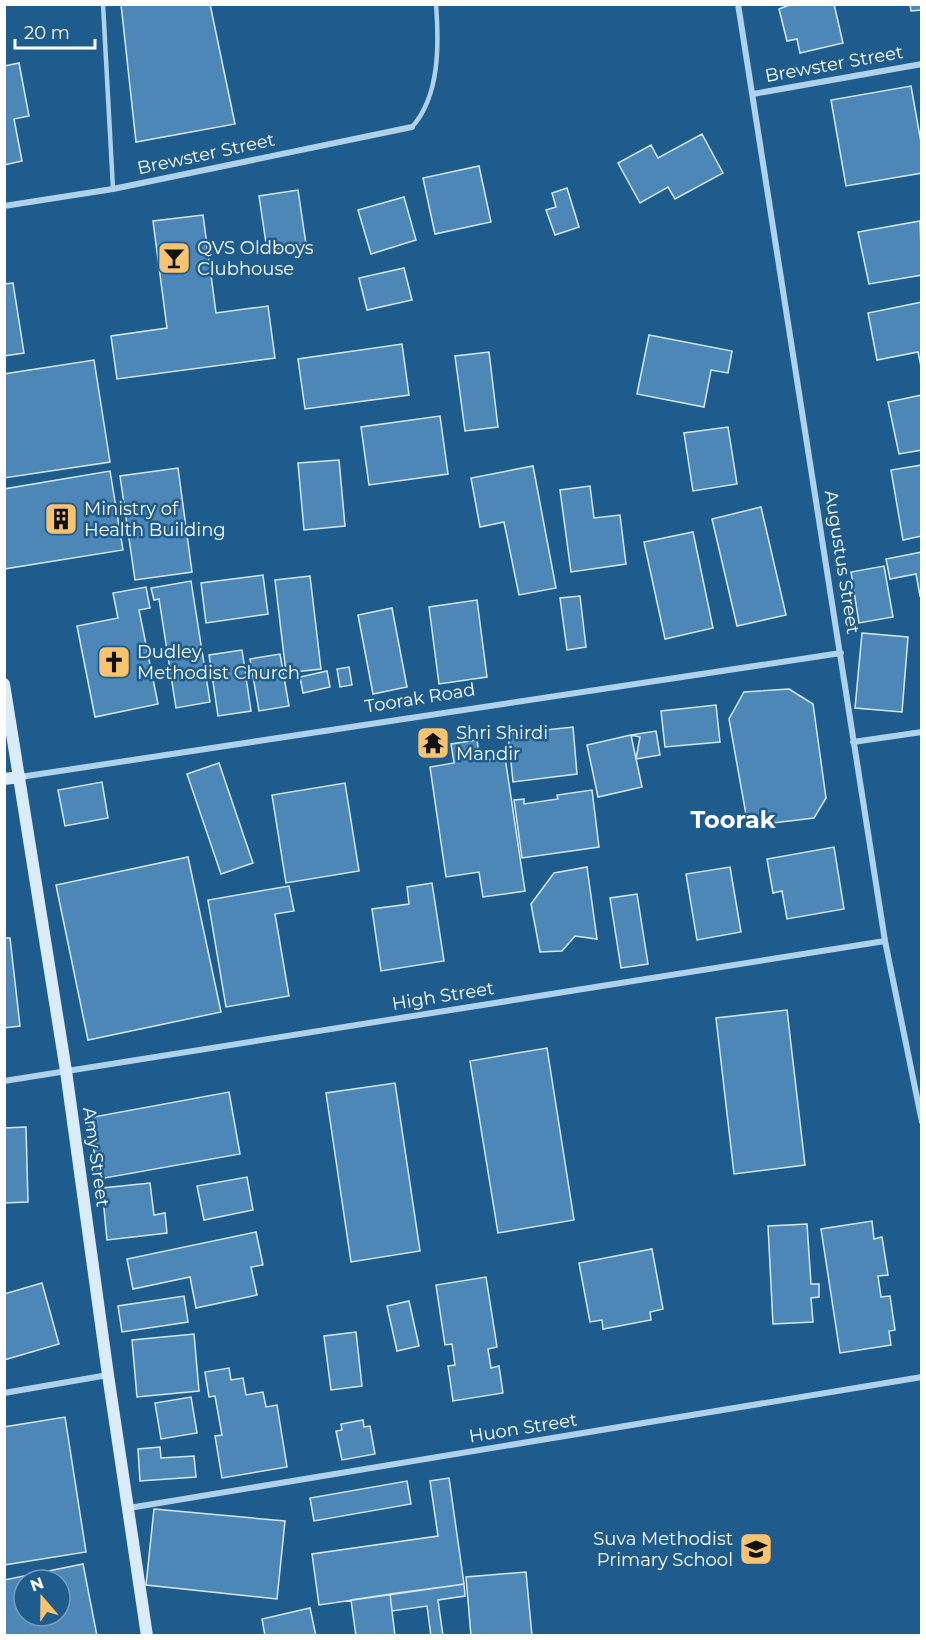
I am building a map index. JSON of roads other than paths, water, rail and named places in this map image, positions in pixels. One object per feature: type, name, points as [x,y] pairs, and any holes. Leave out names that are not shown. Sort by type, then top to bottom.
[{"type":"main road","name":"Amy Street","points":[[4,684],[66,1071],[147,1635]]},
{"type":"main road","name":"Toorak Road","points":[[4,779],[20,777]]},
{"type":"street","name":"Augustus Street","points":[[738,4],[885,941],[921,1122]]},
{"type":"street","name":"Brewster Street","points":[[753,94],[921,64]]},
{"type":"street","name":"Brewster Street","points":[[4,206],[113,189],[412,128]]},
{"type":"street","name":"Toorak Road","points":[[20,777],[841,653]]},
{"type":"street","points":[[853,742],[921,732]]},
{"type":"street","name":"High Street","points":[[4,1081],[885,941]]},
{"type":"street","points":[[4,1394],[108,1375]]},
{"type":"street","name":"Huon Street","points":[[129,1508],[921,1377]]},
{"type":"lane","points":[[103,4],[113,189]]},
{"type":"lane","points":[[412,128],[425,107],[435,73],[436,4]]},
{"type":"place","name":"QVS Oldboys Clubhouse","points":[[174,258]]},
{"type":"place","name":"Ministry of Health Building","points":[[61,519]]},
{"type":"place","name":"Dudley Methodist Church","points":[[114,662]]},
{"type":"place","name":"Shri Shirdi Mandir","points":[[433,743]]},
{"type":"place","name":"Suva Methodist Primary School","points":[[756,1549]]},
{"type":"district","name":"Toorak","points":[[733,820]]}]
